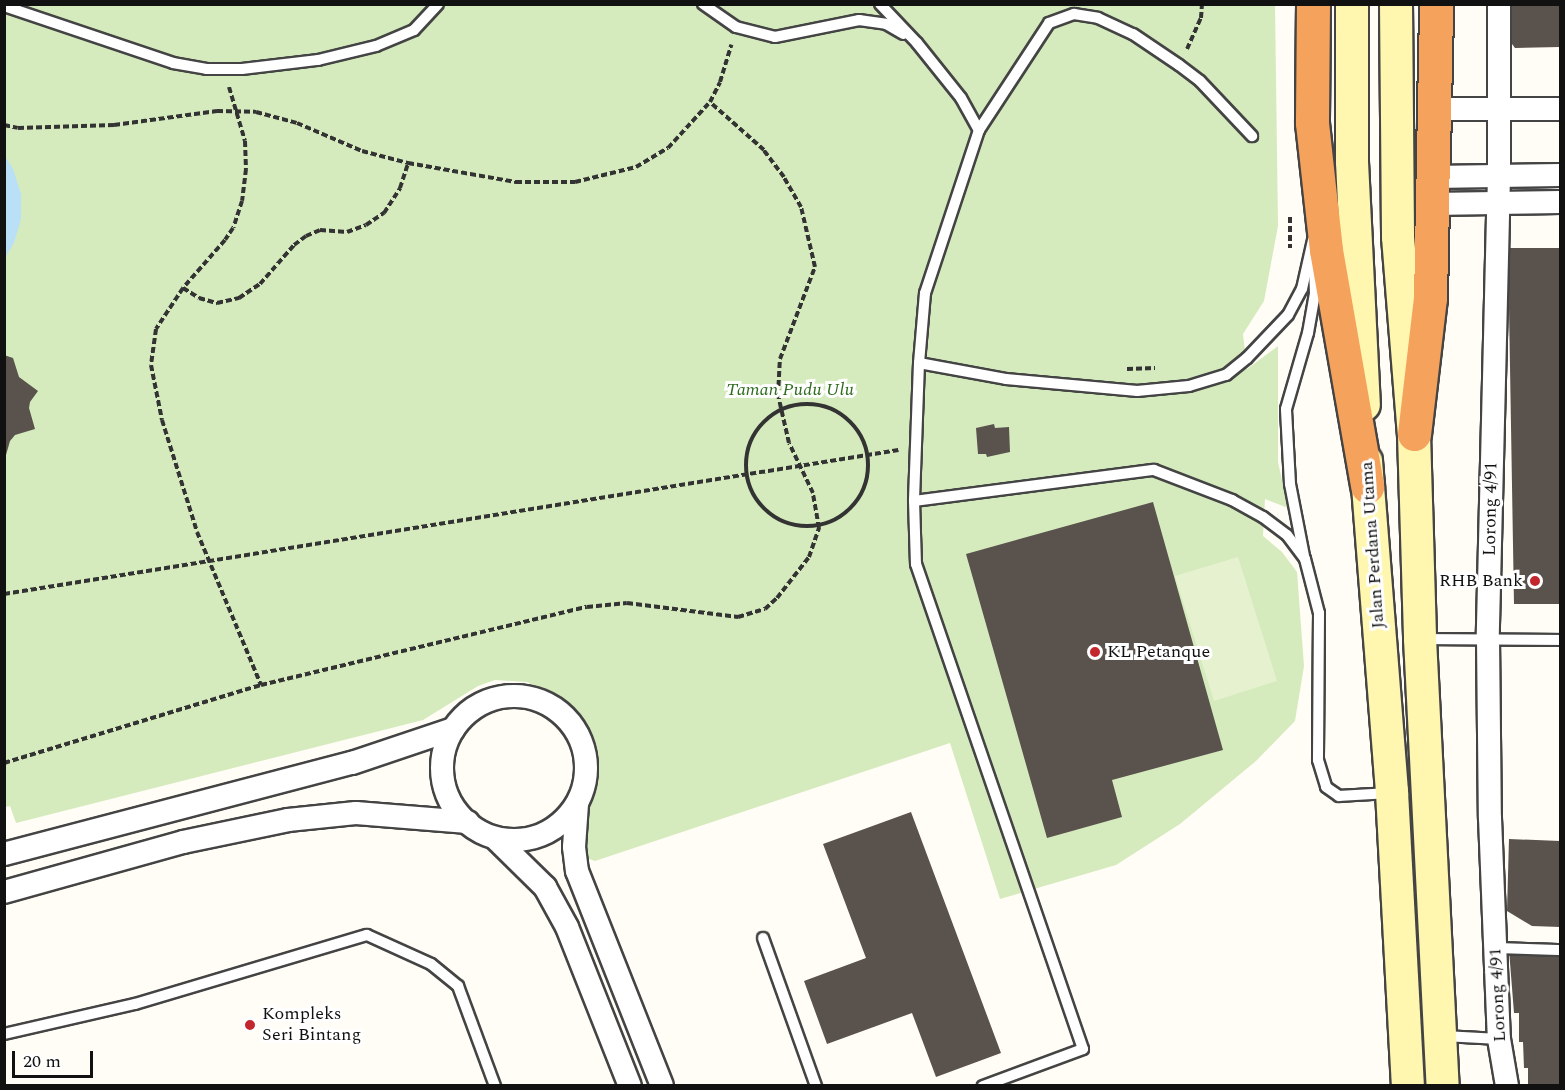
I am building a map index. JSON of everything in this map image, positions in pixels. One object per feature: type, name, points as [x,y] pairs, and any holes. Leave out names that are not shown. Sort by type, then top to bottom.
[{"type":"highway","points":[[1313,4],[1312,123],[1326,250],[1367,486]]},
{"type":"highway","points":[[1414,434],[1430,298],[1436,4]]},
{"type":"street","name":"Jalan Perdana Utama","points":[[1352,4],[1352,162],[1367,486],[1392,792],[1408,1086]]},
{"type":"street","points":[[1396,4],[1398,237],[1414,434],[1420,639],[1443,1086]]},
{"type":"street","name":"Lorong 4/91","points":[[1499,4],[1499,175],[1488,639],[1490,818],[1499,1039],[1507,1086]]},
{"type":"street","points":[[1434,109],[1560,109]]},
{"type":"street","points":[[1432,191],[1499,175],[1560,175]]},
{"type":"street","points":[[1432,191],[1498,203],[1560,202]]},
{"type":"street","points":[[630,1086],[590,980],[551,897],[522,861],[496,839],[458,814],[446,794],[441,772],[444,749],[453,729],[470,710],[499,698],[516,696],[540,701],[561,713],[577,732],[585,755],[586,780],[578,804],[574,848],[577,870],[662,1086]]},
{"type":"street","points":[[4,854],[352,763],[453,729]]},
{"type":"street","points":[[496,839],[520,840],[543,835],[563,822],[578,804]]},
{"type":"street","points":[[4,892],[183,842],[288,820],[356,813],[468,822]]},
{"type":"lane","points":[[4,6],[172,63],[190,67],[222,69],[252,68],[318,60],[376,46],[414,30],[438,4]]},
{"type":"lane","points":[[703,4],[736,27],[775,37],[859,20],[886,24],[917,43]]},
{"type":"lane","points":[[880,4],[917,43],[961,98],[979,130]]},
{"type":"lane","points":[[983,1086],[1083,1049],[916,564],[914,501],[919,363],[925,293],[979,130],[1049,24],[1074,14],[1098,18],[1133,34],[1179,64],[1200,81],[1252,136]]},
{"type":"lane","points":[[919,363],[1006,379],[1137,391],[1189,386],[1226,375],[1288,315],[1302,289],[1322,208]]},
{"type":"lane","points":[[1313,242],[1313,304],[1308,333],[1287,409],[1290,484],[1305,559],[1319,613],[1318,760],[1326,787],[1339,796],[1392,792]]},
{"type":"lane","points":[[914,501],[1154,470],[1232,500],[1263,517],[1287,535],[1305,559]]},
{"type":"lane","points":[[1420,639],[1560,640]]},
{"type":"lane","points":[[4,1034],[135,1004],[367,935],[431,964],[458,986],[495,1086]]},
{"type":"lane","points":[[763,938],[816,1086]]},
{"type":"lane","points":[[1496,948],[1560,950]]},
{"type":"lane","points":[[1441,1036],[1499,1039]]},
{"type":"path","points":[[1179,64],[1201,18],[1202,4]]},
{"type":"path","points":[[4,125],[18,128],[114,125],[237,111],[276,116],[362,151],[408,163],[516,182],[552,183],[601,177],[636,167],[659,154],[680,137],[710,102],[720,82],[736,27]]},
{"type":"path","points":[[222,69],[237,111],[246,155],[245,184],[240,209],[225,240],[183,288],[156,329],[151,364],[162,420],[208,561],[261,686]]},
{"type":"path","points":[[4,763],[261,686],[587,607],[627,603],[708,614],[751,615],[765,609],[788,587],[809,557],[816,543],[819,526],[813,493],[789,443],[778,395],[780,359],[815,267],[810,237],[801,207],[764,150],[710,102]]},
{"type":"path","points":[[183,288],[199,298],[217,303],[239,298],[260,284],[294,245],[306,236],[320,230],[346,232],[366,225],[384,213],[400,188],[408,163]]},
{"type":"path","points":[[1290,206],[1290,253]]},
{"type":"path","points":[[1119,369],[1161,368]]},
{"type":"path","points":[[796,405],[817,405],[837,412],[854,426],[864,444],[867,455],[865,486],[854,505],[838,518],[819,526],[796,526],[777,519],[760,505],[749,486],[746,465],[749,444],[760,426],[781,409],[796,405]]},
{"type":"path","points":[[4,594],[916,447]]},
{"type":"green space","name":"Taman Pudu Ulu","points":[[5,5],[1275,5],[1278,226],[1264,301],[1243,334],[1247,369],[1278,346],[1278,462],[1288,508],[1265,499],[1263,536],[1282,552],[1297,572],[1304,666],[1295,721],[1256,761],[1180,824],[1116,865],[1000,899],[950,743],[595,861],[584,857],[585,805],[594,767],[593,749],[585,730],[561,699],[527,682],[495,680],[478,686],[423,720],[16,823],[10,806],[5,807]]},
{"type":"green space","points":[[1238,557],[1277,681],[1214,701],[1175,576]]},
{"type":"water","points":[[5,156],[13,169],[21,194],[21,219],[14,243],[5,258]]},
{"type":"building","points":[[1505,4],[1560,4],[1560,47],[1515,48],[1506,36]]},
{"type":"building","points":[[1508,248],[1560,248],[1560,604],[1514,604]]},
{"type":"building","points":[[4,355],[13,358],[19,377],[38,391],[30,402],[29,408],[35,429],[15,435],[10,441],[6,455]]},
{"type":"building","points":[[994,424],[995,428],[1009,427],[1010,452],[987,457],[986,454],[978,454],[976,428]]},
{"type":"building","name":"KL Petanque","points":[[1153,502],[1223,750],[1112,780],[1122,817],[1047,838],[966,554]]},
{"type":"building","points":[[911,812],[1001,1053],[936,1077],[912,1013],[827,1044],[804,981],[866,958],[823,844]]},
{"type":"building","points":[[1509,839],[1560,841],[1560,927],[1532,926],[1507,911]]},
{"type":"building","points":[[1560,949],[1560,1086],[1528,1086],[1528,1068],[1524,1068],[1523,1042],[1519,1042],[1519,1013],[1514,1013],[1509,950]]},
{"type":"place","name":"RHB Bank","points":[[1535,581]]},
{"type":"place","name":"KL Petanque","points":[[1095,652]]},
{"type":"place","name":"Kompleks Seri Bintang","points":[[250,1025]]}]
